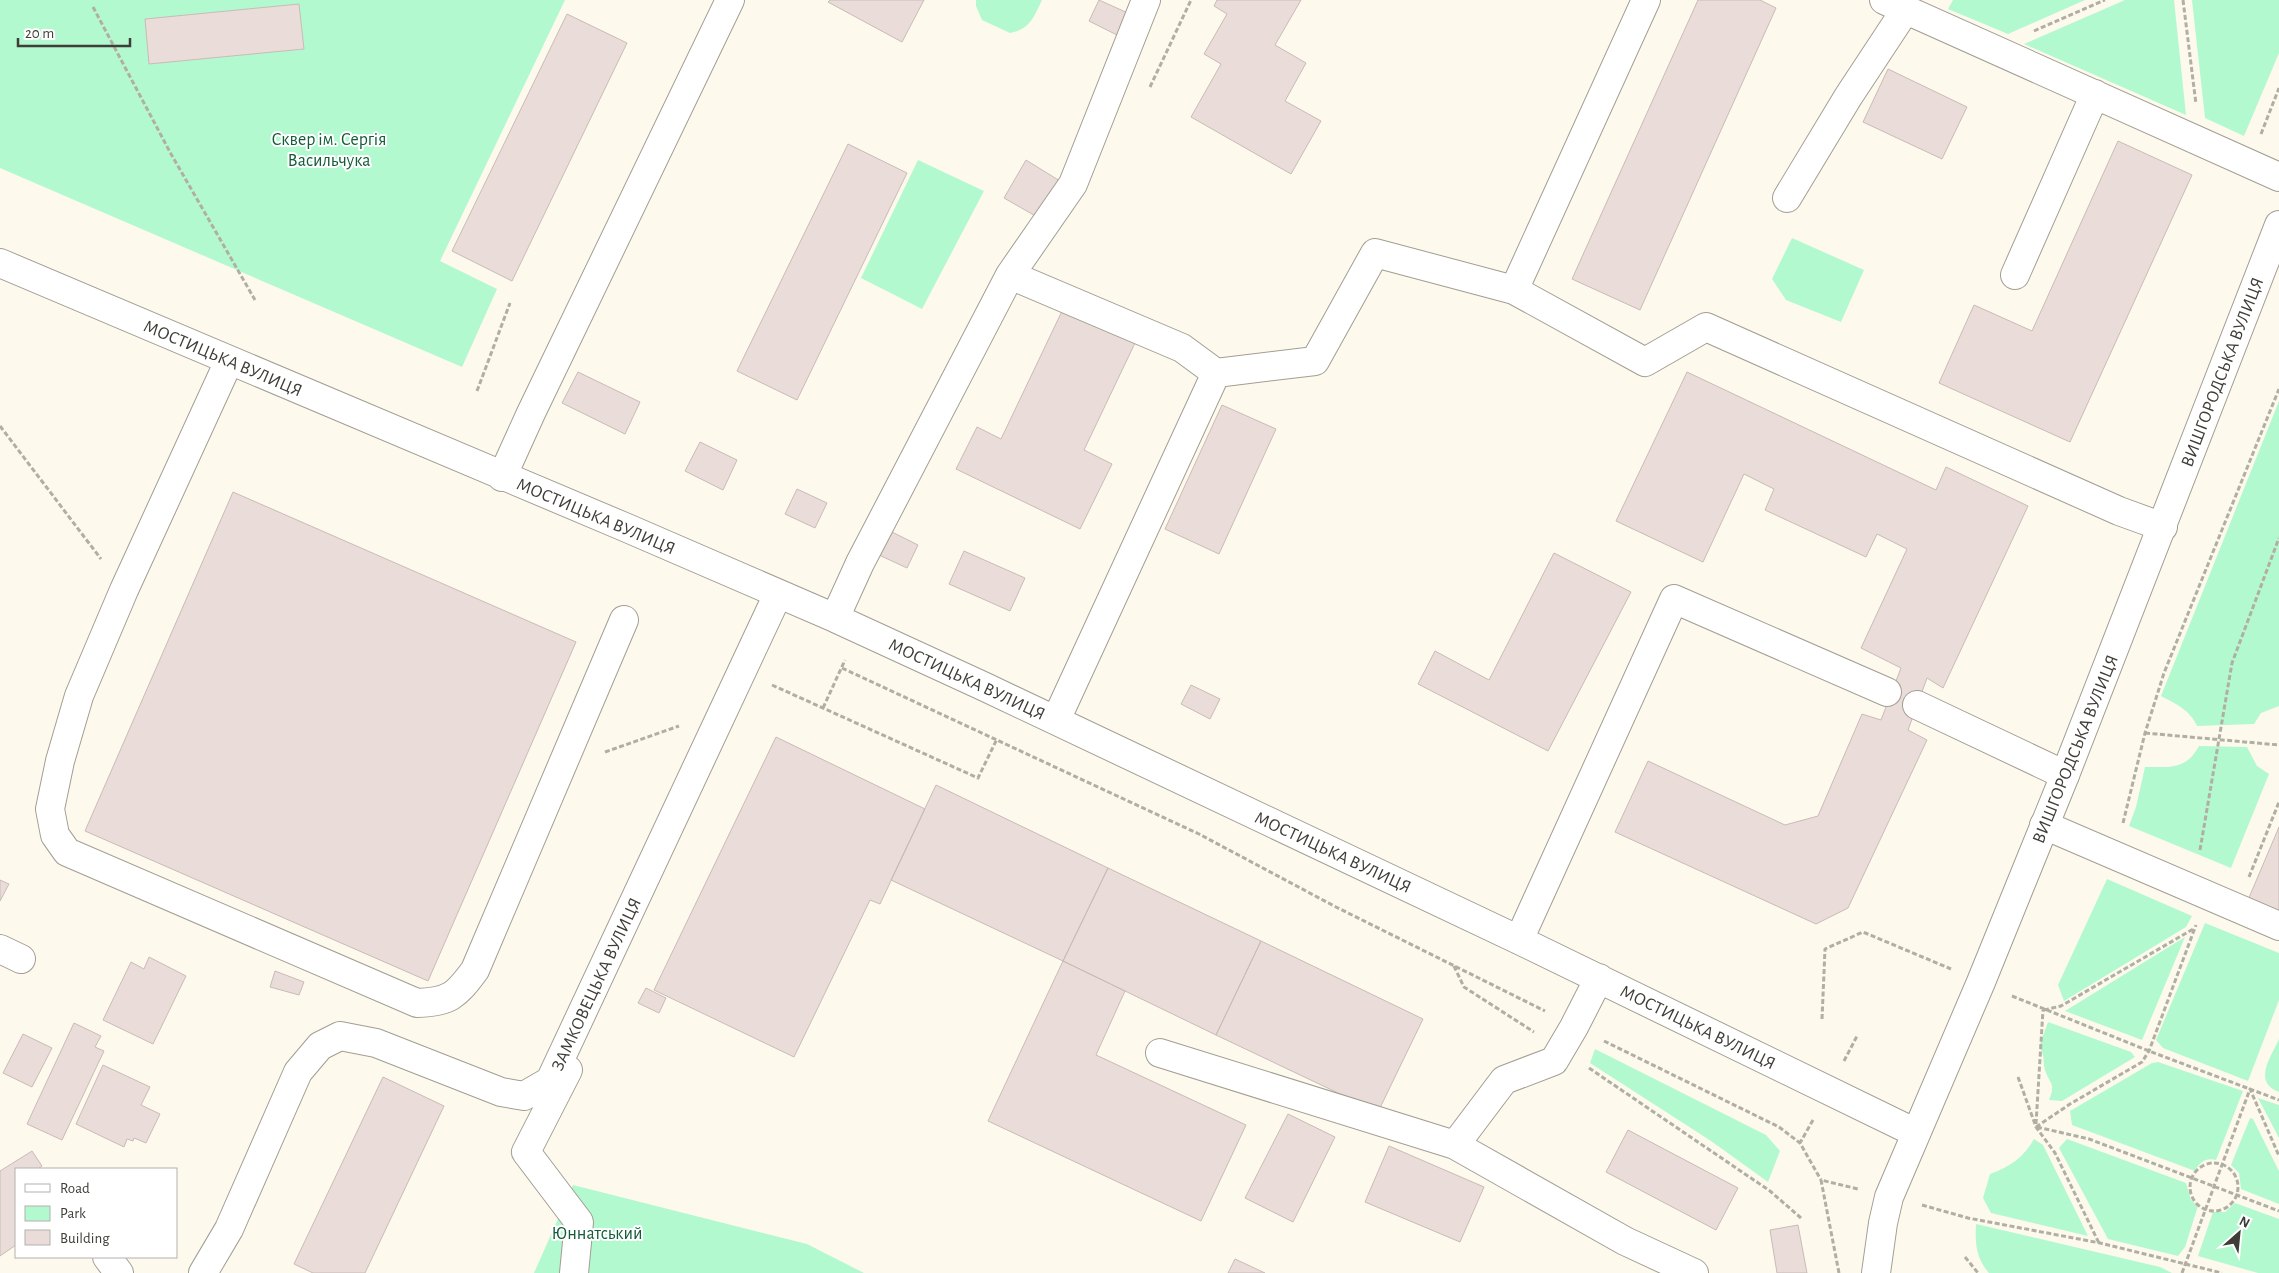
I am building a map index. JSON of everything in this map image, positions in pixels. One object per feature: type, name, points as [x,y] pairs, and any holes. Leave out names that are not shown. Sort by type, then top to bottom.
[{"type":"street","points":[[502,477],[530,413],[730,0]]},
{"type":"street","points":[[834,618],[860,562],[1010,275],[1073,184],[1146,0]]},
{"type":"street","points":[[1514,290],[1646,0]]},
{"type":"street","points":[[1787,198],[1848,97],[1895,5],[2279,177]]},
{"type":"street","points":[[2015,275],[2095,94]]},
{"type":"street","name":"ВИШГОРОДСЬКА ВУЛИЦЯ","points":[[1876,1273],[1883,1223],[1890,1197],[2065,775],[2163,527],[2279,224]]},
{"type":"street","points":[[1010,275],[1182,348],[1216,373],[1315,361],[1375,253],[1514,290],[1645,362],[1706,326],[2119,511],[2163,527]]},
{"type":"street","name":"МОСТИЦЬКА ВУЛИЦЯ","points":[[0,263],[834,618],[1056,720],[1599,978],[1916,1134]]},
{"type":"street","points":[[229,362],[124,590],[79,696],[60,761],[50,809],[55,835],[67,852],[417,1003],[439,1002],[459,991],[475,970],[624,620]]},
{"type":"street","points":[[1056,720],[1216,373]]},
{"type":"street","name":"ЗАМКОВЕЦЬКА ВУЛИЦЯ","points":[[204,1273],[229,1229],[298,1072],[320,1046],[340,1036],[376,1043],[502,1092],[524,1096],[550,1081],[778,594]]},
{"type":"street","points":[[1519,940],[1674,599],[1887,692]]},
{"type":"street","points":[[1917,705],[2065,775]]},
{"type":"street","points":[[2044,825],[2279,926]]},
{"type":"street","points":[[574,1273],[579,1222],[526,1152],[593,1020],[602,973]]},
{"type":"street","points":[[1455,1144],[1504,1080],[1554,1061],[1599,978]]},
{"type":"street","points":[[1160,1053],[1455,1144],[1625,1242],[1694,1273]]},
{"type":"street","points":[[109,1258],[119,1273]]},
{"type":"path","points":[[2033,31],[2105,0]]},
{"type":"path","points":[[2183,0],[2196,111]]},
{"type":"path","points":[[93,7],[171,154],[255,300]]},
{"type":"path","points":[[2260,137],[2279,88]]},
{"type":"path","points":[[477,391],[510,303]]},
{"type":"path","points":[[2113,855],[2129,802],[2145,733],[2164,673],[2279,389]]},
{"type":"path","points":[[0,426],[42,479],[124,590]]},
{"type":"path","points":[[2200,850],[2232,663],[2279,538]]},
{"type":"path","points":[[842,668],[997,738],[1199,834],[1336,907],[1454,965],[1568,1038],[1770,1191],[1801,1218]]},
{"type":"path","points":[[778,688],[978,778],[997,738]]},
{"type":"path","points":[[560,769],[724,710]]},
{"type":"path","points":[[2145,733],[2279,745]]},
{"type":"path","points":[[2236,908],[2279,802]]},
{"type":"path","points":[[2036,1127],[2070,1104],[2142,1062],[2149,1051],[2198,922]]},
{"type":"path","points":[[2043,1010],[2061,1006],[2195,928]]},
{"type":"path","points":[[1822,1019],[1825,949],[1863,932],[1954,970]]},
{"type":"path","points":[[1454,965],[1464,987],[1568,1038],[1780,1127],[1800,1143]]},
{"type":"path","points":[[2043,1010],[2279,1100]]},
{"type":"path","points":[[2036,1127],[2043,1010]]},
{"type":"path","points":[[2018,1078],[2036,1127],[2055,1153],[2100,1243]]},
{"type":"path","points":[[2250,1089],[2279,1156]]},
{"type":"path","points":[[2182,1273],[2224,1165],[2250,1089]]},
{"type":"path","points":[[2036,1127],[2089,1139],[2279,1211]]},
{"type":"path","points":[[2203,1164],[2224,1165],[2232,1170],[2237,1179],[2238,1194],[2232,1204],[2226,1209],[2206,1210],[2198,1205],[2190,1189],[2193,1177],[2198,1168],[2203,1164]]},
{"type":"path","points":[[1839,1273],[1821,1180],[1968,1218],[2100,1243],[2222,1273]]},
{"type":"path","points":[[1965,1258],[1978,1273]]},
{"type":"green space","name":"Сквер ім. Сергія Васильчука","points":[[0,0],[565,0],[440,261],[497,289],[462,367],[0,168]]},
{"type":"green space","points":[[976,0],[1042,0],[1034,17],[1027,25],[1010,33],[982,20],[976,6]]},
{"type":"green space","points":[[1953,0],[2085,0],[2008,34],[1948,9]]},
{"type":"green space","points":[[2125,0],[2174,0],[2186,115],[2024,44]]},
{"type":"green space","points":[[2192,0],[2279,0],[2279,53],[2244,136],[2205,118]]},
{"type":"green space","points":[[918,160],[984,191],[922,309],[861,278]]},
{"type":"green space","points":[[1792,238],[1864,270],[1841,322],[1786,300],[1772,279]]},
{"type":"green space","points":[[2279,401],[2279,706],[2261,713],[2254,724],[2197,726],[2191,716],[2161,696]]},
{"type":"green space","points":[[2199,746],[2247,747],[2257,766],[2269,774],[2231,868],[2129,826],[2136,807],[2145,767],[2176,766],[2189,759]]},
{"type":"green space","points":[[2107,879],[2192,916],[2186,927],[2064,1001],[2058,985]]},
{"type":"green space","points":[[2205,923],[2279,953],[2279,1000],[2248,1081],[2163,1048],[2156,1040]]},
{"type":"green space","points":[[2185,937],[2142,1040],[2065,1011]]},
{"type":"green space","points":[[2048,1022],[2131,1052],[2135,1057],[2062,1101],[2049,1100],[2052,1084],[2045,1070],[2039,1047]]},
{"type":"green space","points":[[2279,1039],[2279,1092],[2271,1088],[2266,1082],[2265,1076],[2268,1061]]},
{"type":"green space","points":[[1595,1049],[1766,1135],[1780,1151],[1768,1182],[1711,1141],[1590,1063]]},
{"type":"green space","points":[[2158,1062],[2243,1091],[2216,1160],[2209,1159],[2204,1161],[2195,1171],[2072,1125],[2070,1111],[2152,1063]]},
{"type":"green space","points":[[2258,1098],[2279,1105],[2279,1138]]},
{"type":"green space","points":[[2250,1118],[2253,1119],[2279,1171],[2279,1204],[2241,1189],[2239,1173],[2231,1165]]},
{"type":"green space","points":[[2034,1139],[2043,1145],[2088,1236],[1991,1213],[1983,1198],[1990,1174],[2016,1161]]},
{"type":"green space","points":[[2067,1139],[2186,1183],[2191,1200],[2198,1206],[2185,1247],[2178,1256],[2108,1239],[2059,1148]]},
{"type":"green space","name":"Юннатський","points":[[573,1185],[807,1244],[864,1273],[534,1273]]},
{"type":"green space","points":[[2235,1203],[2279,1219],[2279,1273],[2258,1273],[2198,1256],[2213,1212],[2225,1212]]},
{"type":"green space","points":[[1976,1224],[2160,1267],[2172,1273],[1989,1273],[1981,1262],[1977,1250]]},
{"type":"building","points":[[830,0],[924,0],[902,42],[828,2]]},
{"type":"building","points":[[1099,0],[1130,14],[1119,36],[1089,21]]},
{"type":"building","points":[[1217,0],[1301,0],[1275,45],[1306,63],[1285,101],[1321,121],[1291,174],[1191,117],[1221,64],[1204,54],[1227,14],[1214,6]]},
{"type":"building","points":[[1698,0],[1760,0],[1776,8],[1640,310],[1572,279]]},
{"type":"building","points":[[299,4],[304,49],[149,64],[145,19]]},
{"type":"building","points":[[567,14],[627,43],[512,281],[452,251]]},
{"type":"building","points":[[1888,69],[1967,107],[1942,159],[1863,122]]},
{"type":"building","points":[[2118,141],[2192,175],[2070,442],[1939,383],[1974,305],[2032,331]]},
{"type":"building","points":[[848,144],[907,173],[797,400],[737,371]]},
{"type":"building","points":[[1026,160],[1060,181],[1039,218],[1004,198]]},
{"type":"building","points":[[1063,309],[1135,343],[1084,450],[1112,464],[1080,529],[956,469],[977,427],[1001,439]]},
{"type":"building","points":[[578,372],[640,402],[625,434],[562,403]]},
{"type":"building","points":[[1687,372],[1936,490],[1946,467],[2028,506],[1943,688],[1927,678],[1908,730],[1927,740],[1848,908],[1816,924],[1615,832],[1648,761],[1785,825],[1818,816],[1862,714],[1881,720],[1901,668],[1861,648],[1907,549],[1877,534],[1866,557],[1765,510],[1774,489],[1744,474],[1703,562],[1616,521]]},
{"type":"building","points":[[1222,405],[1276,429],[1219,554],[1165,529]]},
{"type":"building","points":[[700,442],[737,460],[723,490],[685,471]]},
{"type":"building","points":[[797,489],[827,503],[815,528],[785,514]]},
{"type":"building","points":[[233,492],[576,642],[428,981],[85,831]]},
{"type":"building","points":[[890,531],[918,545],[907,568],[879,555]]},
{"type":"building","points":[[964,551],[1025,578],[1010,611],[949,584]]},
{"type":"building","points":[[1554,553],[1631,592],[1548,751],[1418,684],[1435,651],[1489,680]]},
{"type":"building","points":[[1191,685],[1220,699],[1210,719],[1181,704]]},
{"type":"building","points":[[776,737],[925,809],[880,904],[870,900],[794,1057],[654,990]]},
{"type":"building","points":[[936,785],[1108,868],[1063,961],[891,880]]},
{"type":"building","points":[[2279,827],[2279,922],[2245,907]]},
{"type":"building","points":[[1108,868],[1261,941],[1216,1035],[1063,961]]},
{"type":"building","points":[[0,880],[9,884],[0,901]]},
{"type":"building","points":[[1261,941],[1423,1019],[1378,1112],[1216,1035]]},
{"type":"building","points":[[149,957],[186,976],[153,1044],[103,1020],[131,962],[144,969]]},
{"type":"building","points":[[1063,961],[1125,991],[1096,1055],[1246,1125],[1201,1221],[988,1121]]},
{"type":"building","points":[[275,971],[304,982],[299,995],[270,987]]},
{"type":"building","points":[[646,988],[666,998],[659,1013],[638,1003]]},
{"type":"building","points":[[74,1023],[101,1036],[95,1047],[104,1051],[62,1140],[27,1124]]},
{"type":"building","points":[[23,1034],[52,1048],[32,1087],[3,1073]]},
{"type":"building","points":[[103,1065],[150,1087],[141,1105],[160,1114],[146,1143],[134,1138],[133,1141],[127,1139],[124,1147],[76,1124]]},
{"type":"building","points":[[383,1077],[444,1106],[365,1273],[313,1273],[294,1264]]},
{"type":"building","points":[[1288,1114],[1335,1137],[1293,1222],[1245,1198]]},
{"type":"building","points":[[1628,1130],[1738,1188],[1716,1230],[1606,1172]]},
{"type":"building","points":[[1389,1146],[1484,1187],[1460,1242],[1365,1202]]},
{"type":"building","points":[[32,1151],[42,1166],[39,1168],[15,1168],[15,1246],[0,1256],[0,1171]]},
{"type":"building","points":[[1798,1225],[1807,1273],[1777,1273],[1770,1230]]},
{"type":"building","points":[[1235,1259],[1265,1273],[1228,1273]]}]
